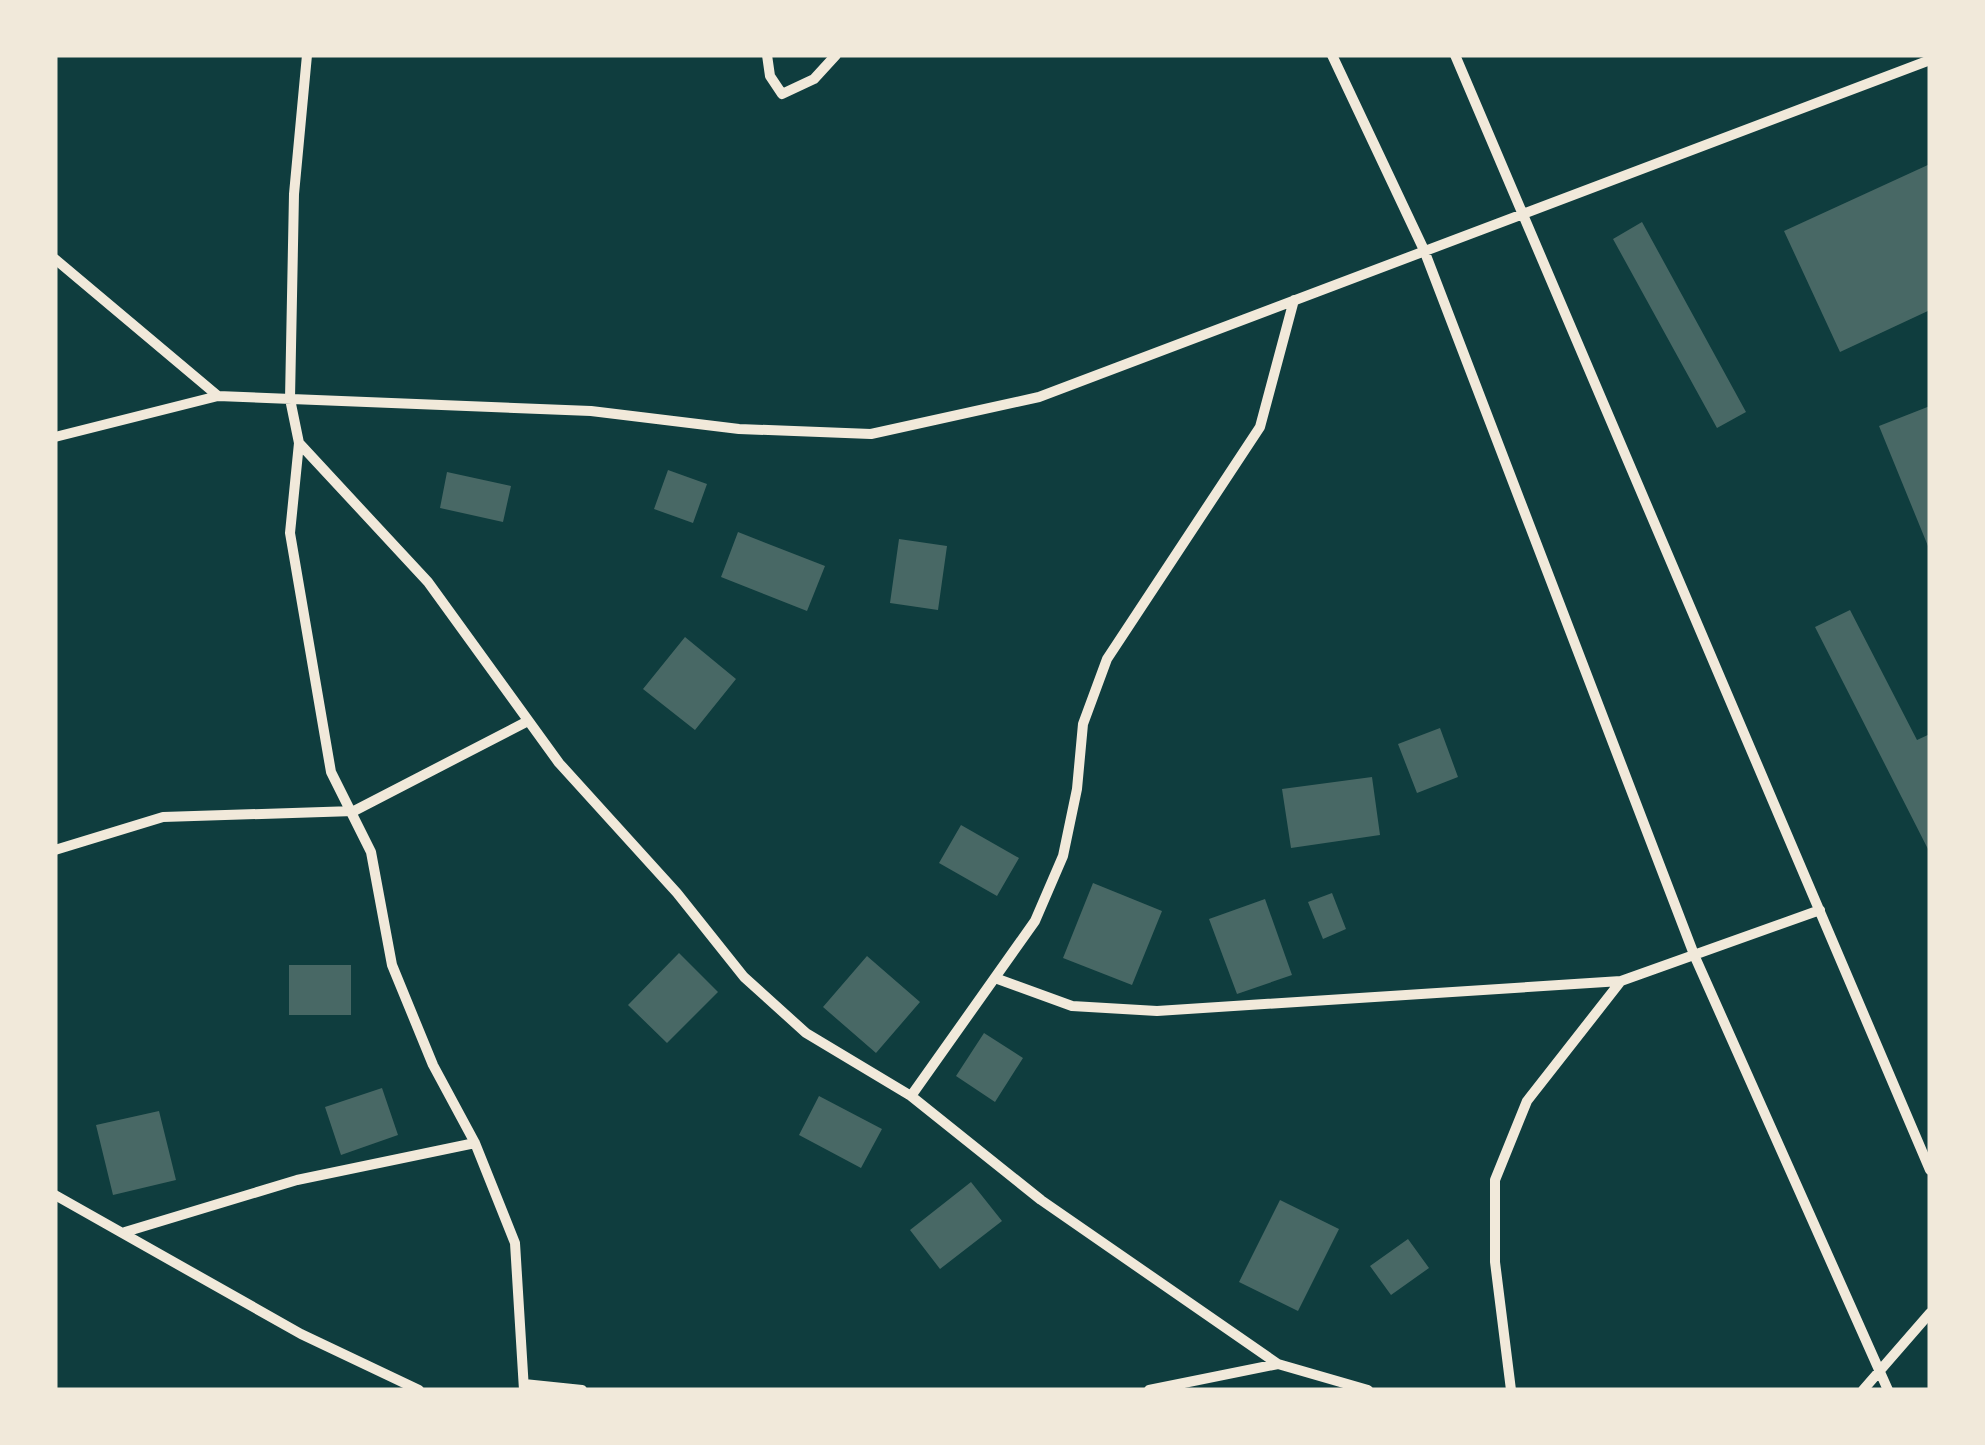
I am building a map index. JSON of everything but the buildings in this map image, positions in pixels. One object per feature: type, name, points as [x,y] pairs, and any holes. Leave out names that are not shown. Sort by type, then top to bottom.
[{"type":"street","points":[[307,55],[294,194],[290,399],[299,442],[290,533],[331,772],[354,811],[371,852],[392,965],[433,1065],[475,1143],[515,1244],[524,1387],[582,1390]]},
{"type":"street","points":[[768,55],[770,76],[782,94],[814,79],[836,55]]},
{"type":"street","points":[[1332,55],[1424,250],[1695,957],[1888,1390]]},
{"type":"street","points":[[1455,55],[1930,1170]]},
{"type":"street","points":[[55,436],[218,396],[590,410],[739,428],[871,434],[1039,397],[1930,60]]},
{"type":"street","points":[[55,260],[218,396]]},
{"type":"street","points":[[911,1096],[1035,922],[1063,856],[1077,789],[1083,724],[1107,659],[1260,427],[1294,300]]},
{"type":"street","points":[[299,442],[428,582],[558,763],[678,893],[744,977],[806,1033],[911,1096],[1041,1200],[1278,1364],[1368,1390]]},
{"type":"street","points":[[55,850],[163,817],[354,811],[528,721]]},
{"type":"street","points":[[995,978],[1072,1006],[1157,1011],[1622,981],[1820,910]]},
{"type":"street","points":[[1511,1390],[1495,1262],[1495,1180],[1527,1101],[1622,981]]},
{"type":"street","points":[[125,1232],[297,1180],[475,1143]]},
{"type":"street","points":[[55,1194],[301,1334],[419,1390]]},
{"type":"street","points":[[1862,1390],[1930,1313]]},
{"type":"street","points":[[1149,1390],[1278,1364]]}]
